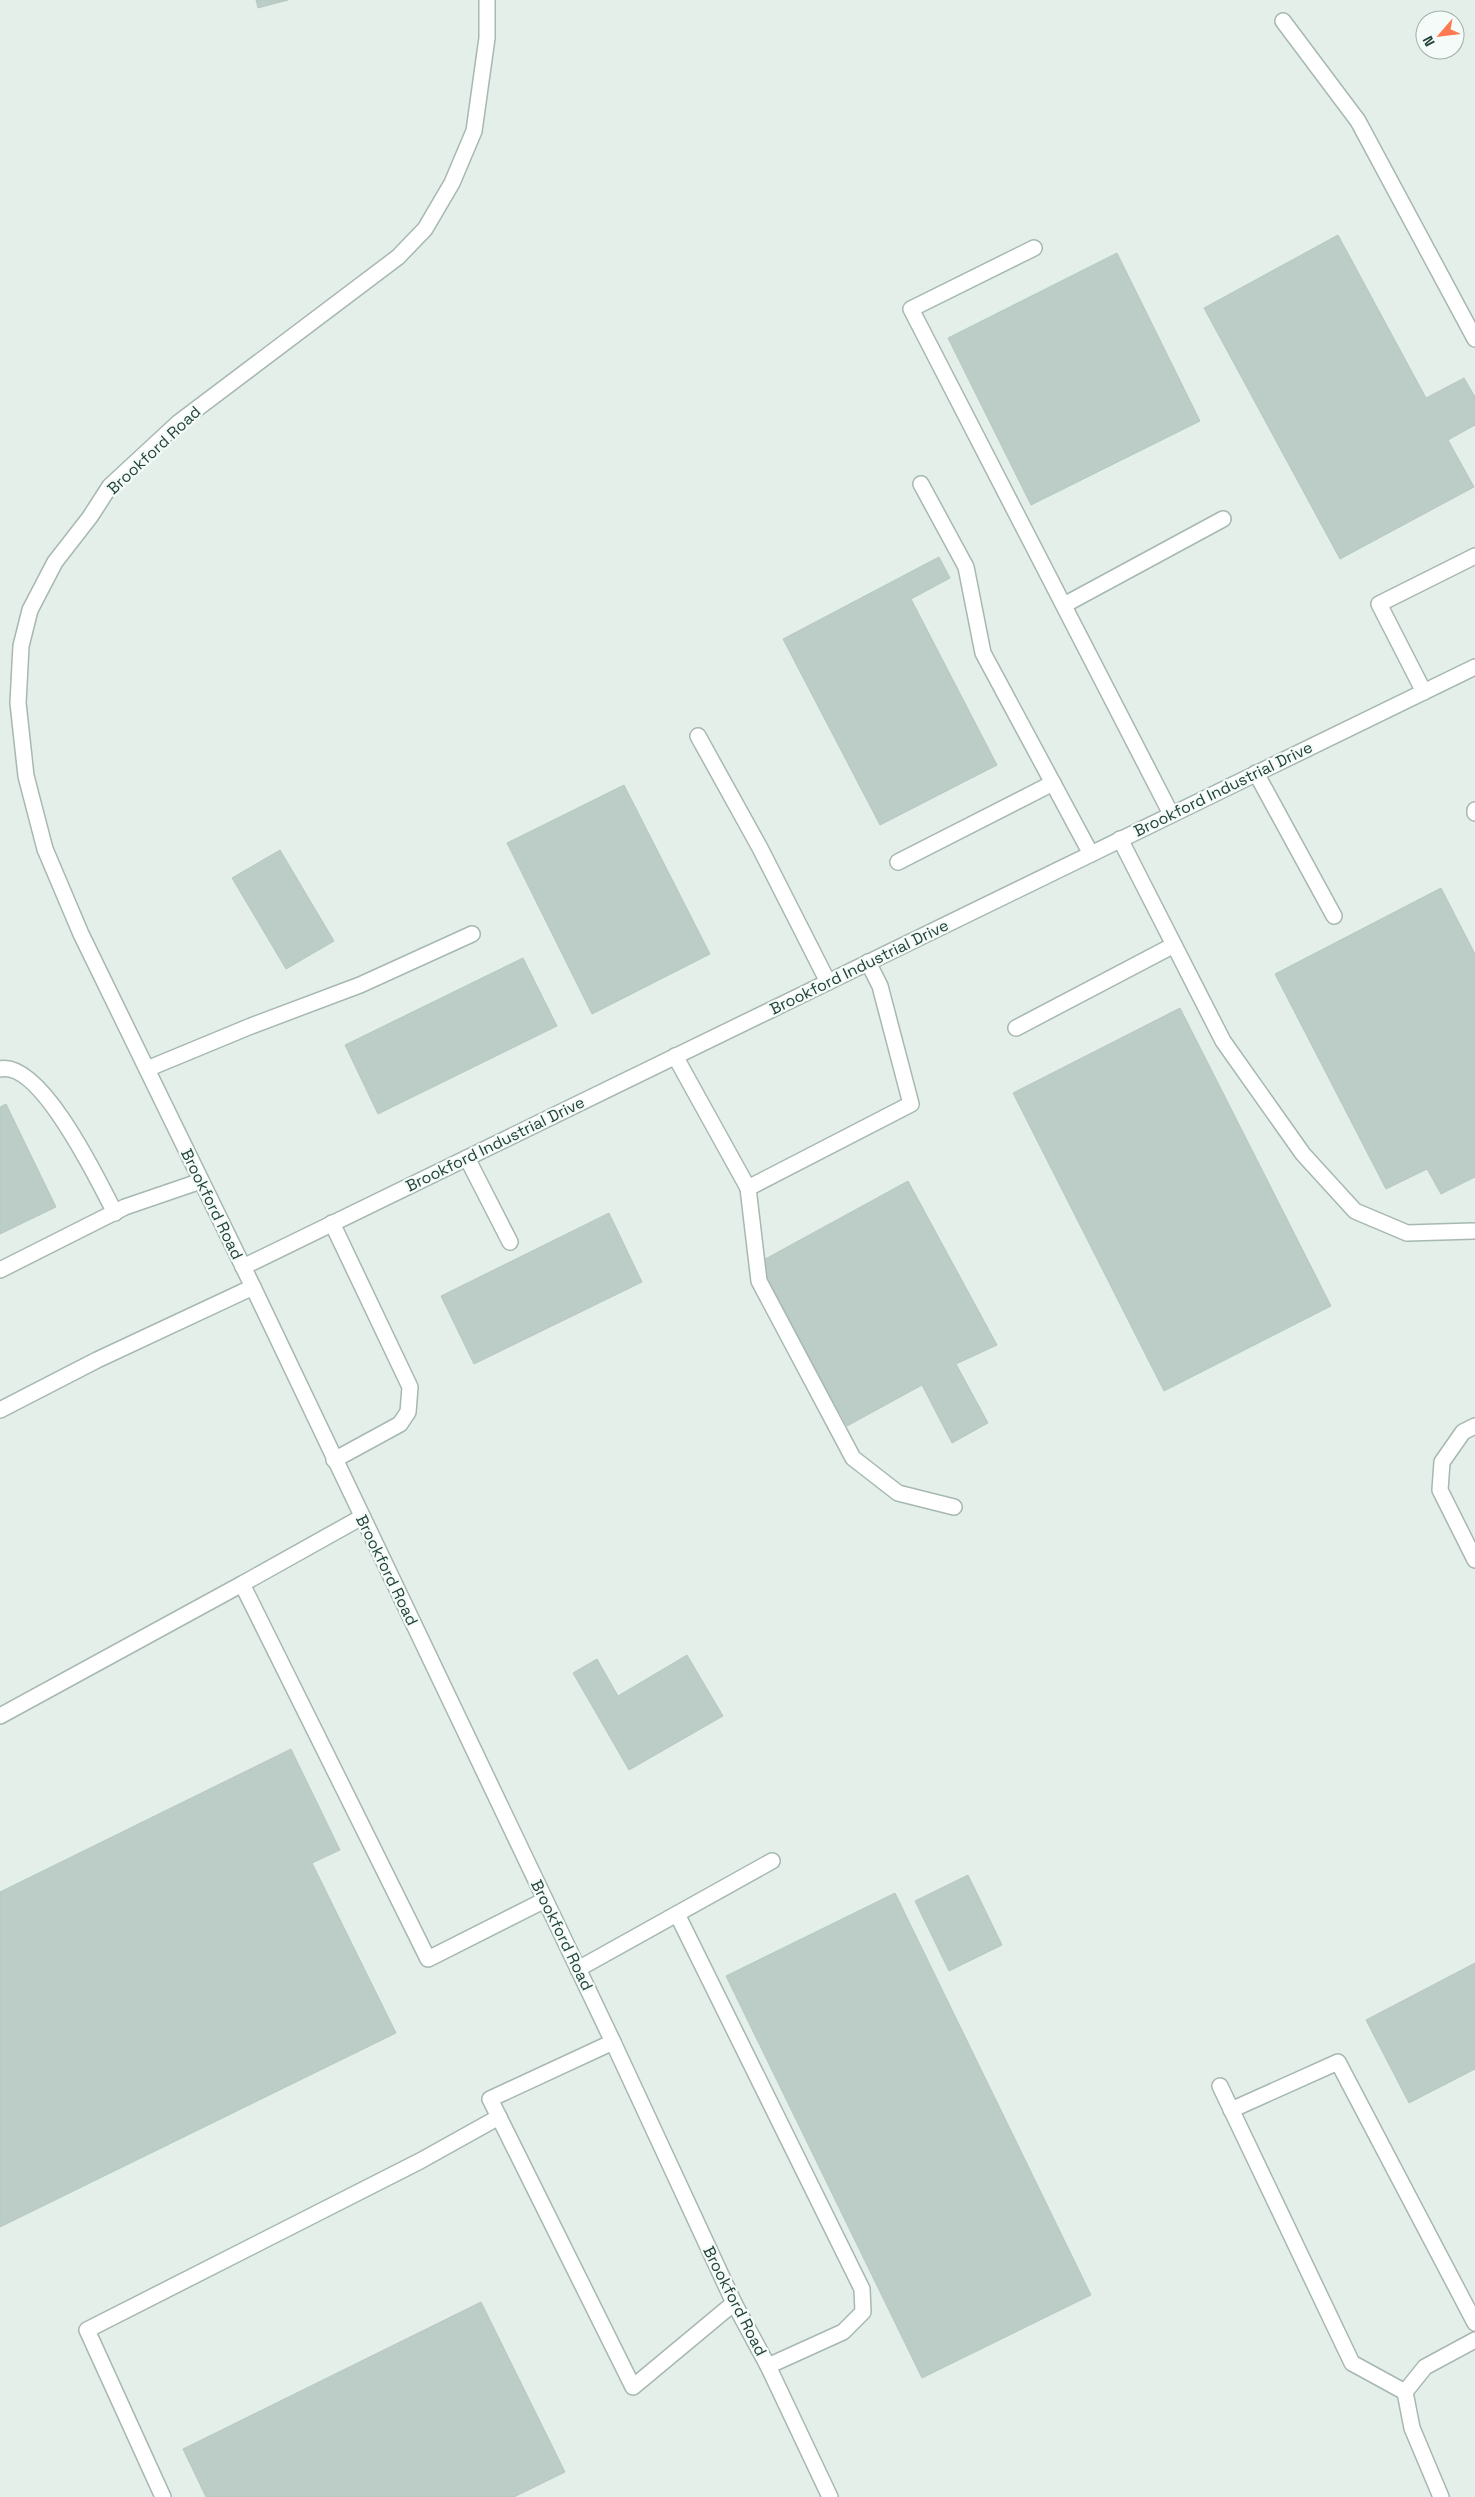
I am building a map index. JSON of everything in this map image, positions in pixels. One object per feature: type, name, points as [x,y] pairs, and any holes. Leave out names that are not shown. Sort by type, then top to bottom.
[{"type":"street","name":"Brookford Road","points":[[487,0],[488,38],[474,131],[452,184],[425,229],[398,257],[178,423],[110,486],[55,562],[30,610],[21,646],[18,703],[26,776],[45,849],[81,934],[243,1267],[613,2042],[734,2303],[768,2366],[830,2497]]},
{"type":"street","points":[[1283,21],[1358,121],[1475,339]]},
{"type":"street","points":[[1034,248],[911,309],[1172,814]]},
{"type":"street","points":[[921,484],[966,567],[983,653],[1091,854]]},
{"type":"street","points":[[1064,605],[1223,519]]},
{"type":"street","points":[[1424,692],[1379,604],[1475,556]]},
{"type":"street","name":"Brookford Industrial Drive","points":[[243,1267],[1475,667]]},
{"type":"street","points":[[698,736],[760,848],[828,982]]},
{"type":"street","points":[[1256,773],[1334,916]]},
{"type":"street","points":[[898,862],[1053,783]]},
{"type":"street","points":[[1120,839],[1224,1042],[1303,1154],[1355,1210],[1407,1233],[1473,1231]]},
{"type":"street","points":[[146,1069],[251,1026],[360,985],[472,934]]},
{"type":"street","points":[[1016,1028],[1174,945]]},
{"type":"street","points":[[748,1188],[911,1104],[880,986],[868,962]]},
{"type":"street","points":[[675,1056],[748,1188],[759,1281],[853,1458],[898,1493],[954,1507]]},
{"type":"street","points":[[0,1069],[6,1067],[34,1082],[81,1146],[115,1213]]},
{"type":"street","points":[[467,1158],[510,1242]]},
{"type":"street","points":[[0,1270],[115,1213],[201,1181]]},
{"type":"street","points":[[332,1223],[410,1387],[408,1412],[400,1424],[334,1460]]},
{"type":"street","points":[[0,1410],[97,1360],[253,1288]]},
{"type":"street","points":[[1475,1426],[1463,1432],[1442,1462],[1440,1490],[1475,1560]]},
{"type":"street","points":[[0,1716],[362,1517]]},
{"type":"street","points":[[242,1584],[428,1959],[545,1900]]},
{"type":"street","points":[[578,1969],[772,1861]]},
{"type":"street","points":[[677,1914],[862,2289],[863,2312],[843,2332],[768,2366]]},
{"type":"street","points":[[613,2042],[490,2099],[498,2117],[633,2386],[734,2303]]},
{"type":"street","points":[[1231,2110],[1338,2062],[1475,2323]]},
{"type":"street","points":[[1220,2086],[1352,2363],[1405,2392]]},
{"type":"street","points":[[163,2497],[87,2330],[420,2161],[498,2117]]},
{"type":"street","points":[[1405,2392],[1425,2368],[1475,2340]]},
{"type":"street","points":[[1405,2392],[1412,2428],[1441,2497]]},
{"type":"building","points":[[256,0],[288,0],[258,8]]},
{"type":"building","points":[[1338,235],[1426,398],[1464,378],[1475,397],[1475,425],[1448,440],[1474,487],[1340,559],[1204,308]]},
{"type":"building","points":[[1117,253],[1200,421],[1031,505],[948,338]]},
{"type":"building","points":[[939,557],[950,578],[911,599],[997,765],[880,825],[783,639]]},
{"type":"building","points":[[624,785],[710,954],[592,1014],[507,843]]},
{"type":"building","points":[[280,850],[334,941],[286,969],[232,878]]},
{"type":"building","points":[[1441,888],[1475,954],[1475,1177],[1441,1194],[1427,1169],[1386,1189],[1275,974]]},
{"type":"building","points":[[523,958],[557,1026],[378,1114],[345,1045]]},
{"type":"building","points":[[1180,1008],[1331,1306],[1164,1391],[1013,1093]]},
{"type":"building","points":[[6,1104],[56,1207],[0,1234],[0,1107]]},
{"type":"building","points":[[908,1181],[997,1345],[956,1364],[988,1423],[952,1443],[922,1385],[847,1426],[758,1263]]},
{"type":"building","points":[[609,1213],[642,1282],[474,1364],[441,1296]]},
{"type":"building","points":[[687,1655],[723,1716],[629,1770],[573,1673],[597,1659],[618,1696]]},
{"type":"building","points":[[291,1749],[340,1850],[312,1863],[396,2033],[0,2227],[0,1892]]},
{"type":"building","points":[[968,1875],[1002,1945],[949,1971],[915,1901]]},
{"type":"building","points":[[895,1893],[1091,2295],[922,2378],[726,1976]]},
{"type":"building","points":[[1475,1963],[1475,2069],[1409,2103],[1366,2020]]},
{"type":"building","points":[[481,2302],[565,2472],[514,2497],[206,2497],[183,2449]]}]
